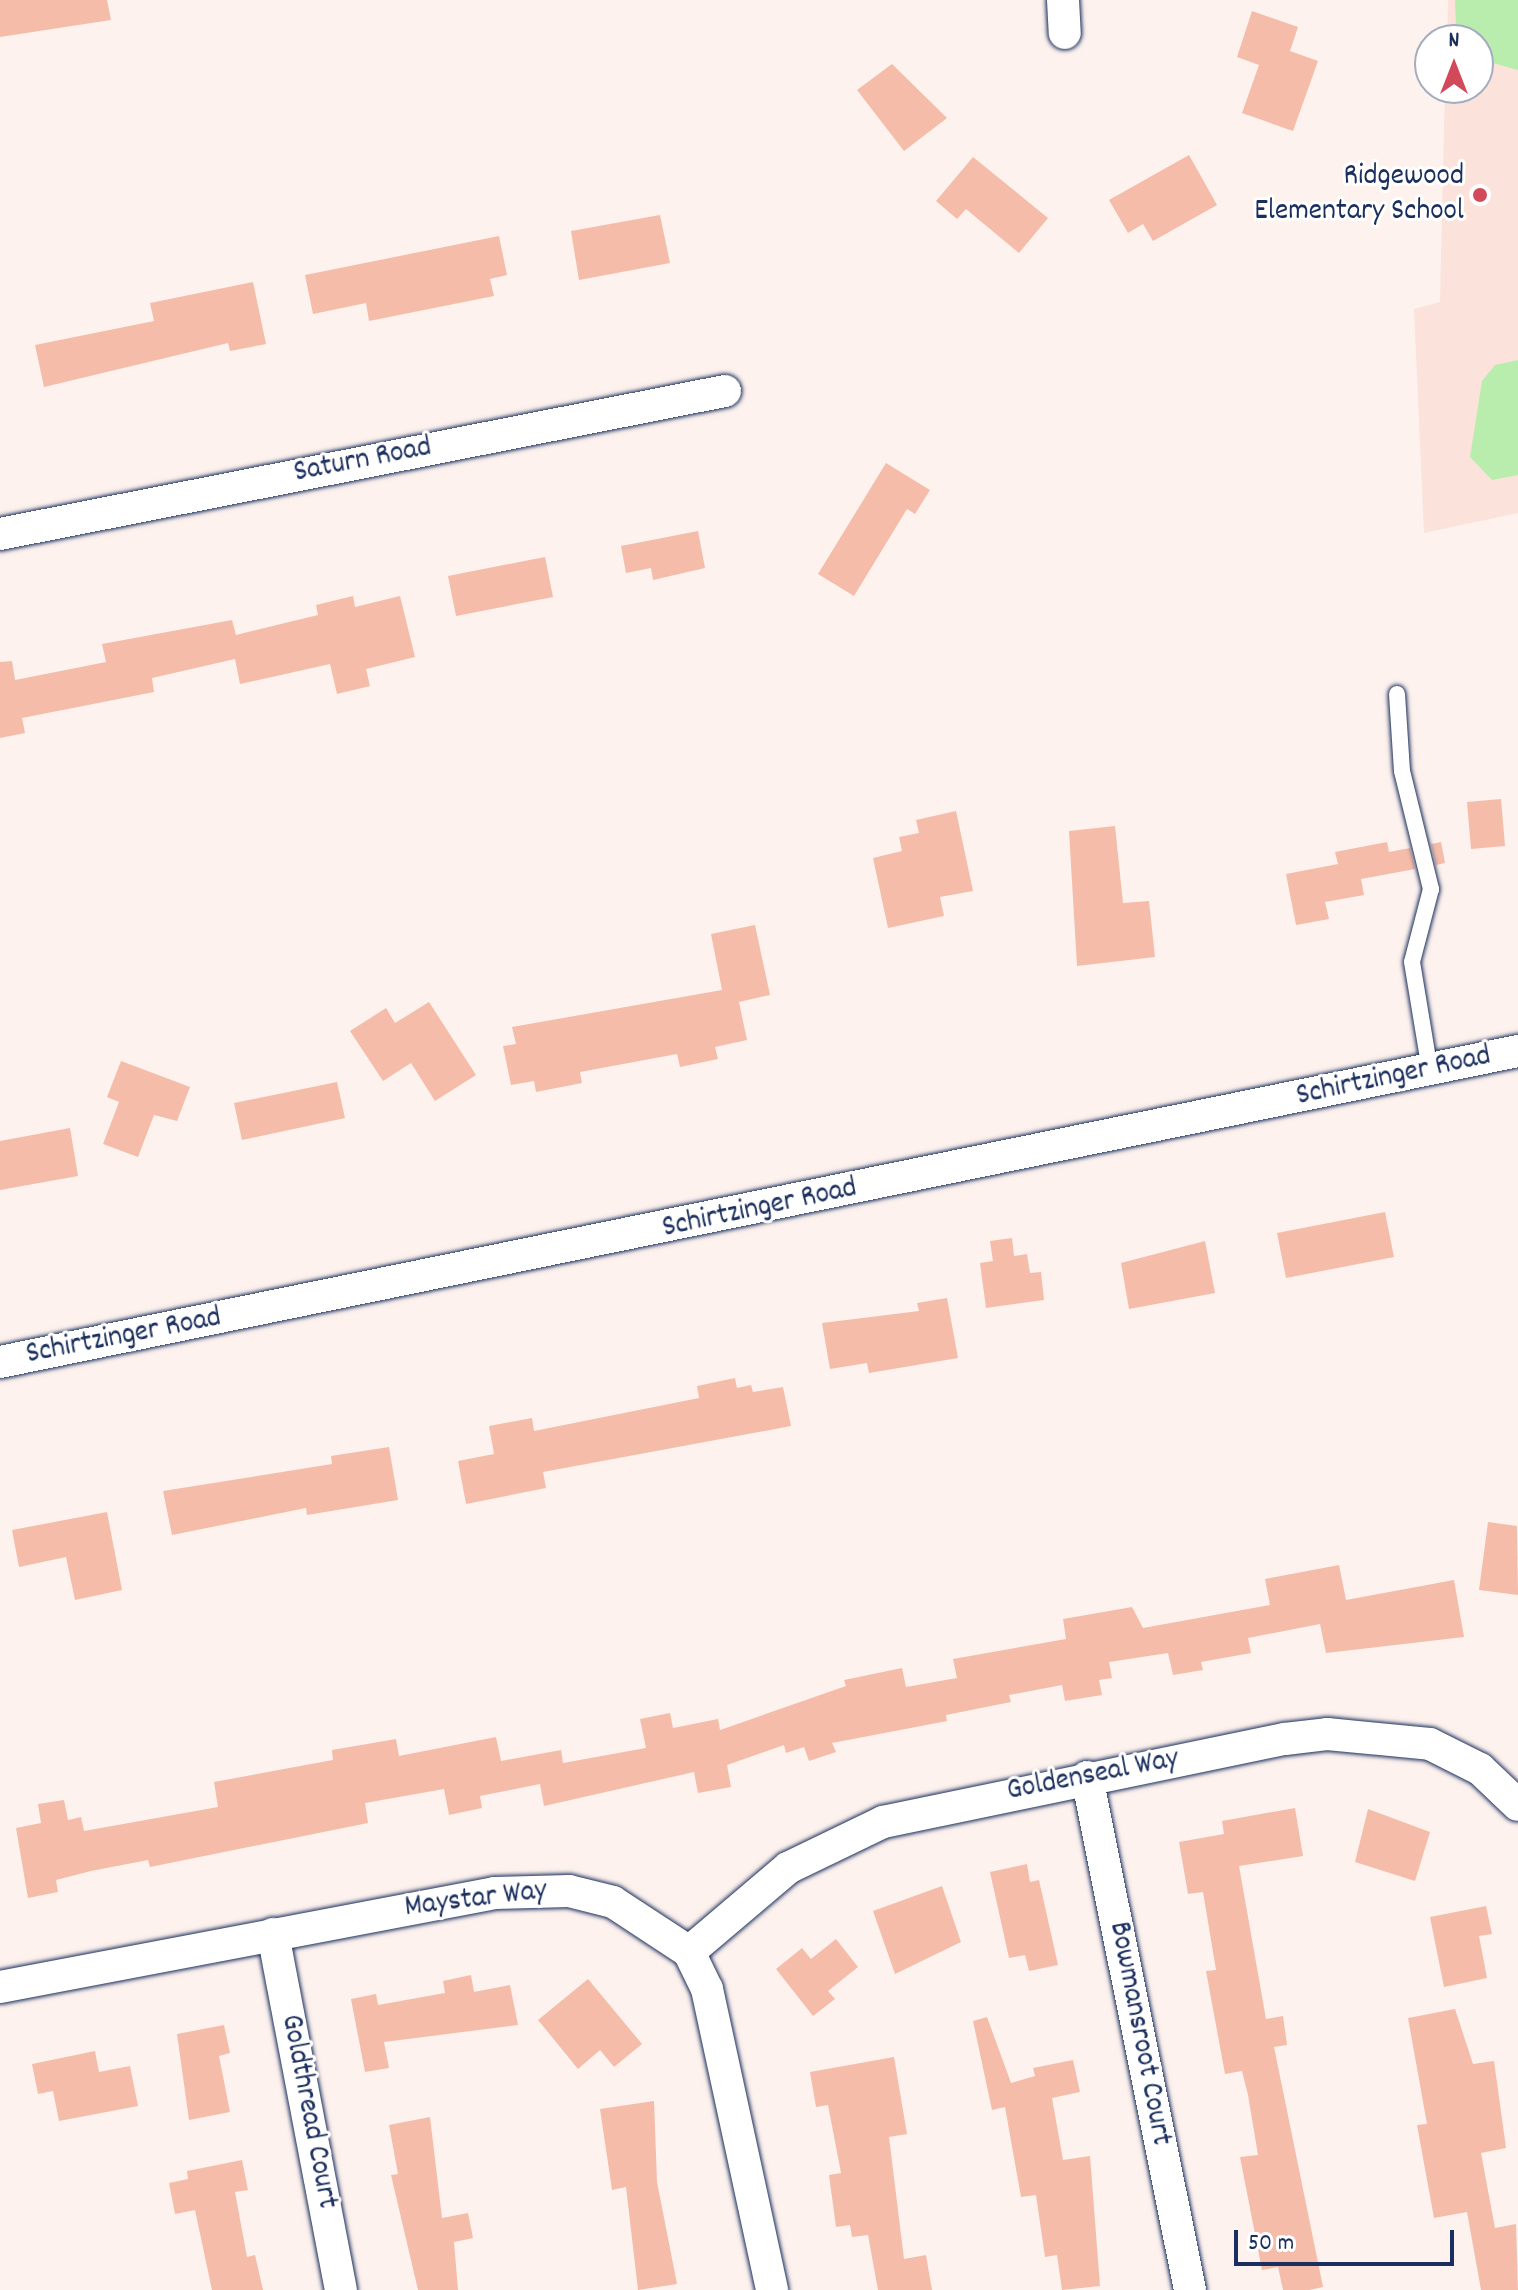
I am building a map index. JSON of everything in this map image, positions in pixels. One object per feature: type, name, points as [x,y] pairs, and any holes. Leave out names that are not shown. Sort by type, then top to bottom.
[{"type":"street","points":[[1063,0],[1065,33]]},
{"type":"street","name":"Saturn Road","points":[[0,534],[725,391]]},
{"type":"street","name":"Schirtzinger Road","points":[[0,1362],[1518,1051]]},
{"type":"street","name":"Goldenseal Way","points":[[689,1952],[788,1868],[883,1822],[1087,1777],[1285,1739],[1368,1736],[1456,1754],[1518,1805]]},
{"type":"street","name":"Bowmansroot Court","points":[[1087,1777],[1190,2290]]},
{"type":"street","name":"Maystar Way","points":[[0,1987],[273,1934],[531,1889],[613,1902],[689,1952]]},
{"type":"street","name":"Goldthread Court","points":[[273,1934],[341,2290]]},
{"type":"street","points":[[689,1952],[723,2039],[772,2290]]},
{"type":"lane","points":[[1397,694],[1402,771],[1431,889],[1412,962],[1430,1071]]},
{"type":"shaded area","name":"Ridgewood Elementary School","points":[[1448,0],[1518,0],[1518,513],[1424,533],[1414,309],[1440,302],[1445,104],[1494,104],[1494,24],[1447,24]]},
{"type":"green space","points":[[1455,0],[1518,0],[1518,70],[1494,63],[1494,24],[1456,24]]},
{"type":"green space","points":[[1518,360],[1518,475],[1492,480],[1470,457],[1482,381],[1495,365]]},
{"type":"building","points":[[0,0],[107,0],[111,20],[0,37]]},
{"type":"building","points":[[1252,11],[1298,27],[1290,51],[1318,61],[1293,131],[1242,113],[1259,65],[1237,57]]},
{"type":"building","points":[[892,64],[947,118],[904,151],[857,90]]},
{"type":"building","points":[[1189,155],[1217,205],[1153,241],[1143,224],[1128,233],[1109,200]]},
{"type":"building","points":[[973,157],[1048,218],[1019,253],[966,209],[957,219],[936,201]]},
{"type":"building","points":[[660,215],[670,263],[579,280],[571,231]]},
{"type":"building","points":[[499,236],[507,275],[490,279],[494,296],[369,321],[366,303],[313,314],[305,275]]},
{"type":"building","points":[[253,282],[266,344],[230,351],[228,343],[44,387],[35,345],[154,321],[150,303]]},
{"type":"building","points":[[886,463],[930,490],[915,514],[907,509],[854,596],[818,574]]},
{"type":"building","points":[[698,531],[705,568],[653,580],[651,568],[626,573],[621,546]]},
{"type":"building","points":[[545,557],[553,597],[456,616],[448,576]]},
{"type":"building","points":[[353,596],[355,607],[400,596],[415,657],[366,669],[370,686],[337,694],[330,664],[240,684],[235,659],[152,678],[154,692],[22,718],[25,733],[0,738],[0,662],[12,661],[15,680],[106,662],[102,644],[232,620],[236,635],[318,615],[316,605]]},
{"type":"building","points":[[1501,799],[1505,846],[1471,849],[1467,802]]},
{"type":"building","points":[[956,811],[973,891],[940,897],[944,916],[888,928],[873,858],[902,851],[899,837],[919,833],[916,820]]},
{"type":"building","points":[[1115,826],[1123,903],[1149,901],[1155,957],[1077,966],[1069,831]]},
{"type":"building","points":[[1387,842],[1389,852],[1410,848],[1415,869],[1361,879],[1364,895],[1325,902],[1329,919],[1296,925],[1286,874],[1338,864],[1335,852]]},
{"type":"building","points":[[1441,842],[1445,863],[1436,865],[1431,844]]},
{"type":"building","points":[[755,925],[770,995],[739,1002],[747,1040],[715,1047],[718,1059],[680,1067],[677,1054],[580,1072],[582,1083],[536,1092],[534,1081],[511,1085],[503,1046],[516,1044],[512,1027],[722,990],[711,934]]},
{"type":"building","points":[[429,1002],[476,1075],[435,1101],[411,1063],[383,1081],[350,1031],[386,1008],[395,1023]]},
{"type":"building","points":[[121,1061],[190,1087],[177,1121],[154,1115],[138,1157],[103,1144],[119,1102],[107,1097]]},
{"type":"building","points":[[337,1082],[345,1118],[242,1140],[234,1103]]},
{"type":"building","points":[[70,1128],[78,1176],[0,1190],[0,1141]]},
{"type":"building","points":[[1385,1212],[1394,1257],[1286,1278],[1277,1233]]},
{"type":"building","points":[[1012,1238],[1014,1256],[1027,1254],[1030,1273],[1041,1272],[1044,1300],[986,1308],[980,1263],[993,1261],[990,1241]]},
{"type":"building","points":[[1205,1241],[1215,1293],[1129,1309],[1121,1263]]},
{"type":"building","points":[[947,1298],[958,1358],[869,1373],[867,1363],[830,1369],[822,1323],[919,1311],[917,1303]]},
{"type":"building","points":[[735,1378],[737,1388],[751,1385],[753,1392],[783,1387],[791,1426],[543,1472],[546,1488],[466,1504],[458,1461],[494,1454],[489,1426],[532,1418],[534,1431],[699,1398],[697,1386]]},
{"type":"building","points":[[389,1447],[398,1500],[307,1515],[306,1508],[172,1535],[163,1491],[332,1464],[331,1456]]},
{"type":"building","points":[[107,1512],[122,1590],[75,1600],[66,1557],[19,1567],[12,1530]]},
{"type":"building","points":[[1488,1522],[1517,1526],[1518,1595],[1479,1590]]},
{"type":"building","points":[[1339,1565],[1346,1600],[1454,1580],[1464,1637],[1326,1653],[1320,1624],[1248,1638],[1251,1653],[1201,1662],[1203,1670],[1173,1675],[1168,1653],[1109,1662],[1112,1678],[1099,1680],[1102,1695],[1065,1701],[1062,1685],[1009,1695],[1011,1702],[946,1715],[947,1721],[832,1743],[836,1752],[809,1761],[804,1747],[786,1753],[784,1745],[727,1765],[731,1787],[698,1793],[694,1772],[544,1806],[540,1784],[480,1796],[482,1808],[449,1815],[444,1789],[365,1803],[368,1823],[150,1867],[148,1860],[91,1871],[56,1880],[58,1892],[28,1898],[16,1828],[41,1823],[38,1804],[64,1800],[68,1820],[81,1817],[84,1831],[218,1807],[214,1782],[333,1760],[332,1750],[396,1739],[399,1756],[496,1737],[501,1761],[561,1750],[563,1763],[646,1748],[640,1719],[670,1713],[673,1728],[718,1719],[720,1730],[846,1686],[844,1680],[902,1668],[906,1687],[957,1678],[953,1659],[1066,1639],[1063,1619],[1132,1607],[1143,1628],[1270,1605],[1265,1579]]},
{"type":"building","points":[[1295,1808],[1303,1856],[1239,1866],[1266,2019],[1283,2016],[1287,2045],[1274,2047],[1323,2287],[1309,2290],[1283,2290],[1278,2267],[1262,2270],[1240,2157],[1258,2155],[1248,2095],[1242,2071],[1225,2074],[1206,1971],[1216,1970],[1203,1892],[1188,1894],[1179,1842],[1224,1834],[1222,1821]]},
{"type":"building","points":[[1368,1809],[1430,1832],[1415,1881],[1355,1862]]},
{"type":"building","points":[[1027,1864],[1030,1882],[1039,1880],[1058,1965],[1029,1971],[1025,1955],[1009,1958],[990,1872]]},
{"type":"building","points":[[942,1886],[961,1942],[895,1974],[873,1911]]},
{"type":"building","points":[[1486,1906],[1492,1934],[1479,1936],[1487,1978],[1444,1987],[1430,1917]]},
{"type":"building","points":[[836,1939],[858,1967],[828,1991],[835,1999],[813,2016],[776,1969],[802,1948],[811,1959]]},
{"type":"building","points":[[471,1975],[474,1992],[510,1985],[518,2025],[384,2042],[389,2068],[365,2072],[351,1999],[376,1994],[378,2005],[445,1993],[443,1981]]},
{"type":"building","points":[[588,1979],[642,2044],[614,2067],[600,2050],[578,2069],[538,2020]]},
{"type":"building","points":[[1455,2009],[1473,2064],[1494,2061],[1506,2148],[1481,2153],[1495,2228],[1516,2224],[1518,2290],[1481,2290],[1467,2212],[1434,2218],[1417,2125],[1427,2124],[1408,2018]]},
{"type":"building","points":[[987,2017],[1011,2083],[1035,2076],[1033,2068],[1073,2060],[1080,2092],[1052,2098],[1063,2160],[1090,2156],[1100,2286],[1062,2290],[1057,2255],[1045,2257],[1036,2195],[1021,2197],[1005,2107],[992,2110],[973,2021]]},
{"type":"building","points":[[224,2025],[230,2053],[219,2056],[230,2112],[189,2120],[177,2034]]},
{"type":"building","points":[[95,2051],[99,2072],[130,2066],[138,2106],[59,2121],[53,2091],[38,2094],[32,2064]]},
{"type":"building","points":[[894,2057],[907,2134],[889,2137],[904,2259],[926,2255],[932,2290],[878,2290],[868,2235],[852,2237],[850,2225],[836,2227],[829,2175],[841,2173],[828,2105],[816,2107],[810,2072]]},
{"type":"building","points":[[654,2101],[657,2182],[677,2284],[638,2290],[626,2187],[612,2190],[600,2109]]},
{"type":"building","points":[[430,2117],[442,2218],[468,2213],[473,2238],[454,2242],[458,2290],[418,2290],[391,2175],[398,2174],[389,2125]]},
{"type":"building","points":[[242,2160],[248,2190],[235,2192],[247,2257],[255,2255],[263,2290],[212,2290],[195,2210],[175,2214],[169,2183],[188,2179],[187,2171]]},
{"type":"place","name":"Ridgewood Elementary School","points":[[1480,195]]}]
